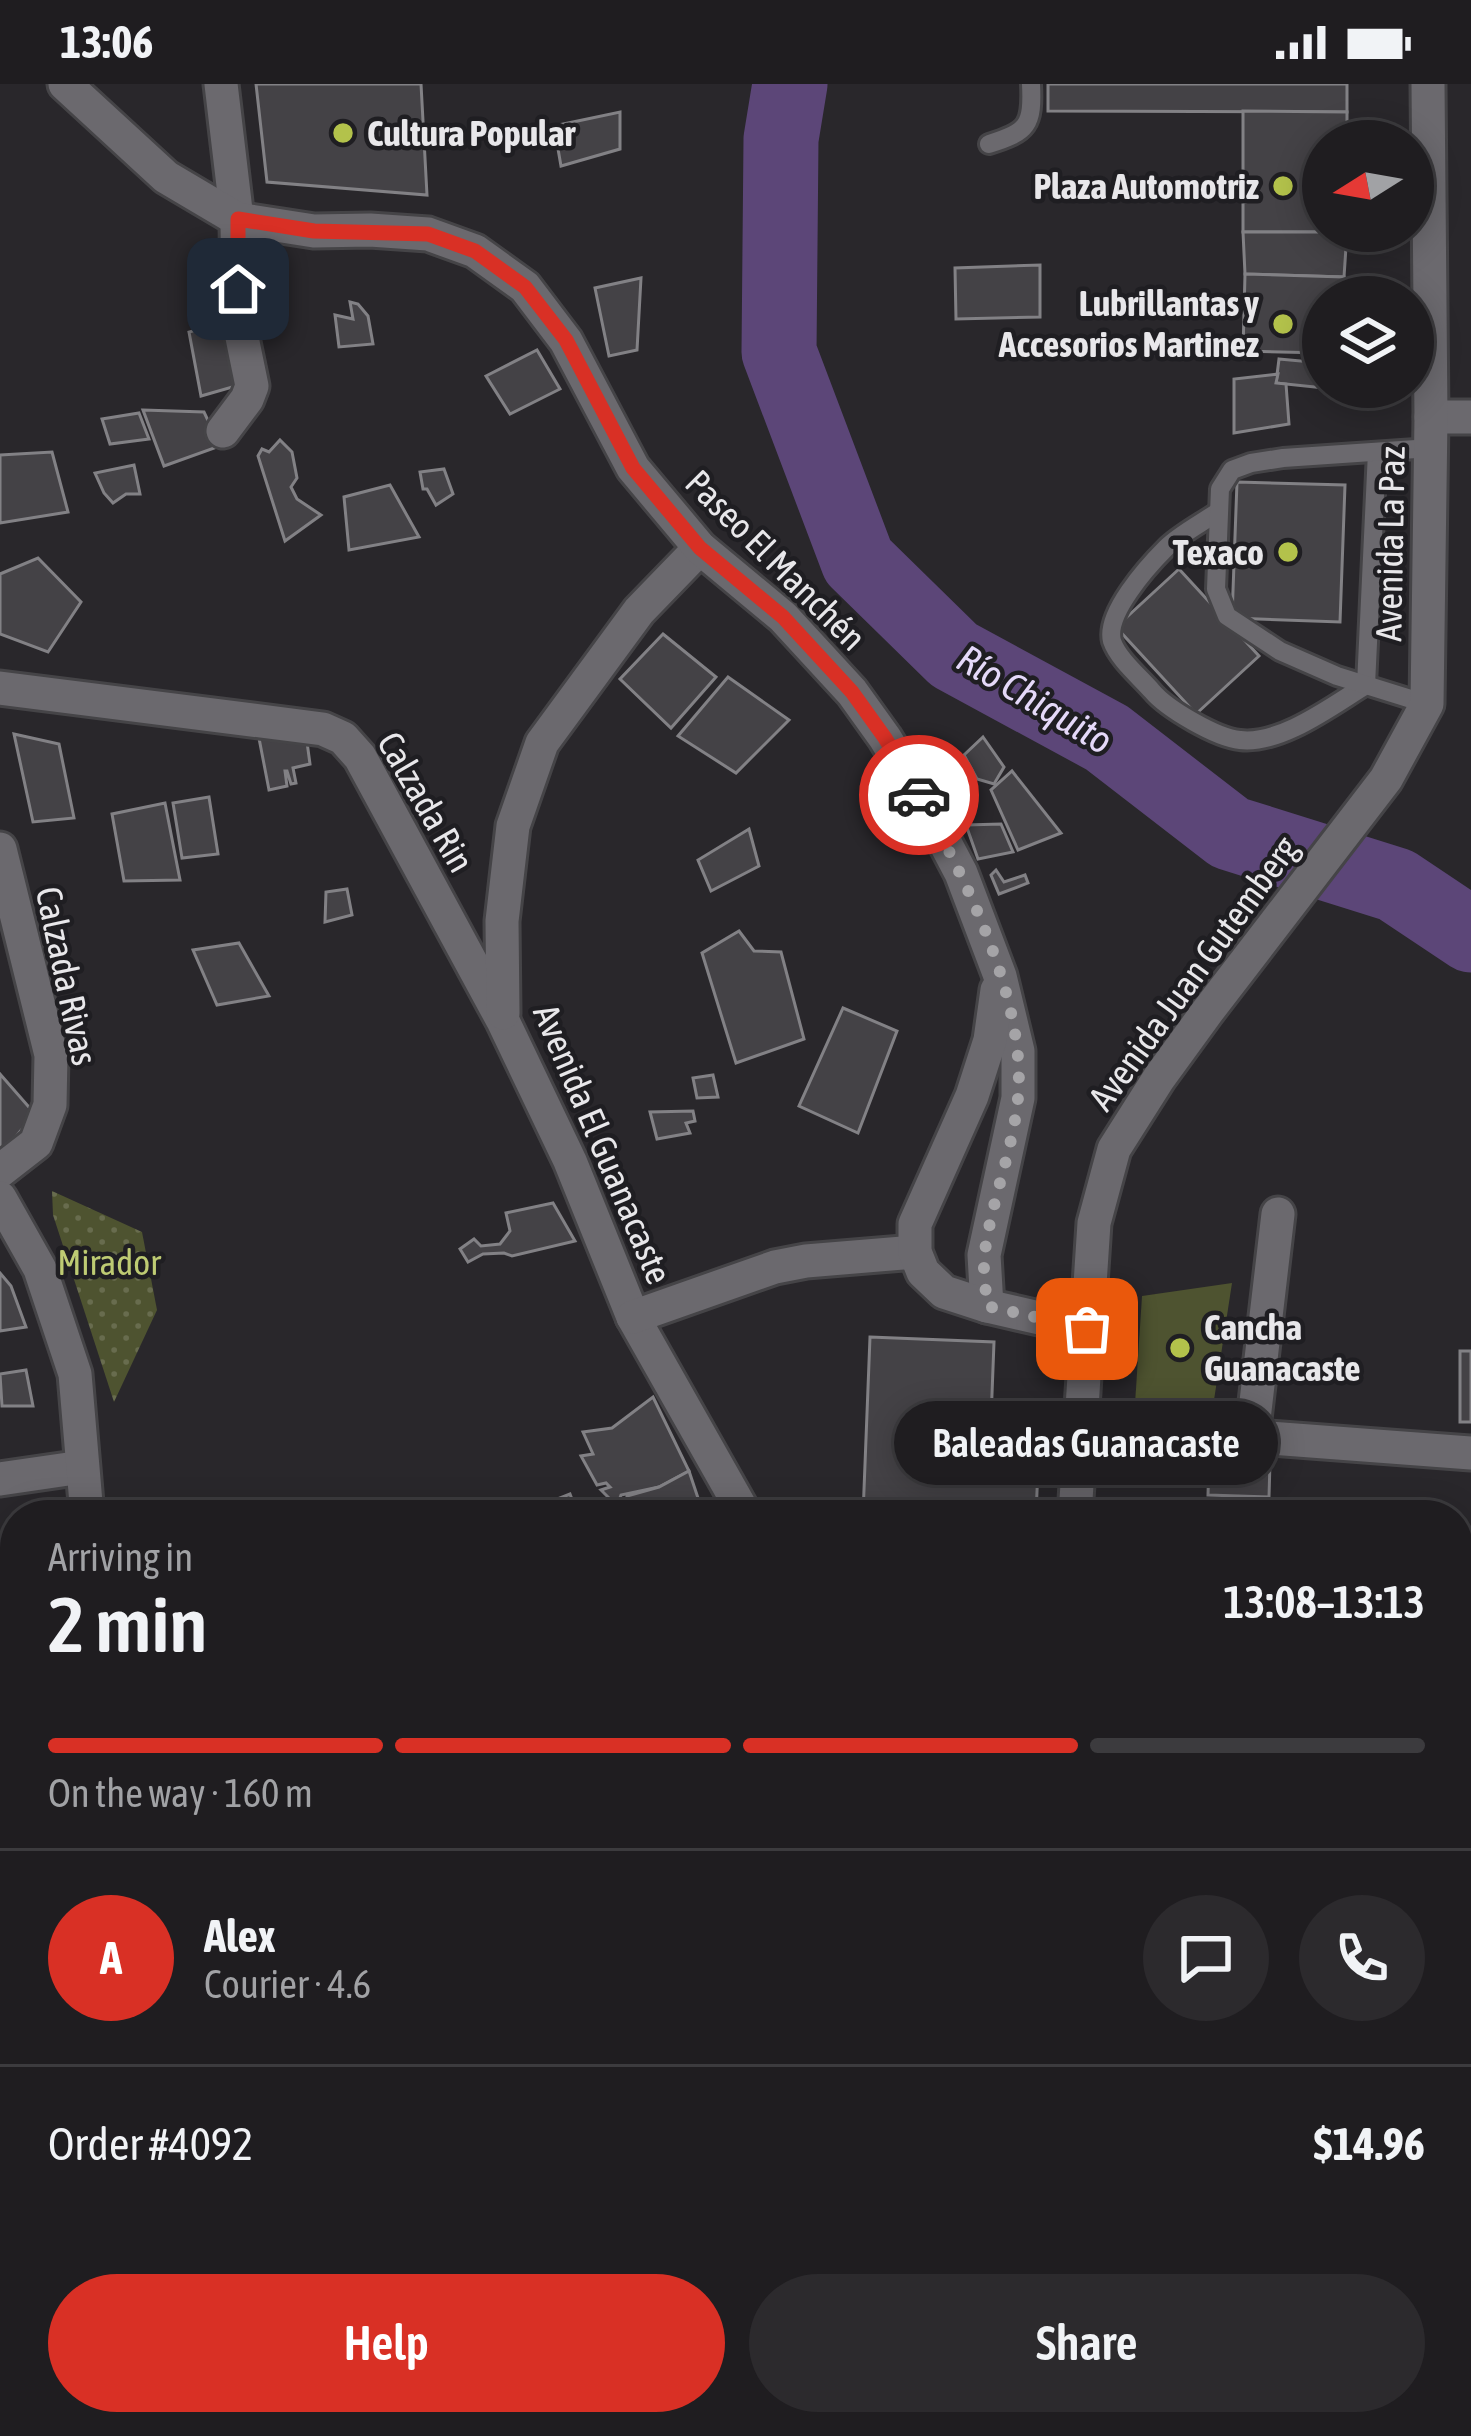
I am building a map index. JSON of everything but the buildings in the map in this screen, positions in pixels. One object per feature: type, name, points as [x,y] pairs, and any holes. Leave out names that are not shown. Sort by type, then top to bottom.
[{"type":"street","name":"Paseo El Manchén","points":[[65,84],[166,177],[238,219],[314,231],[428,234],[475,251],[525,287],[566,340],[633,468],[700,548],[783,617],[852,692],[921,797],[961,873],[1000,976],[1018,1051],[1018,1098],[984,1255],[987,1306]]},
{"type":"street","points":[[221,84],[238,219],[238,318],[252,386],[223,431]]},
{"type":"street","name":"Avenida La Paz","points":[[1386,779],[1427,704],[1428,84]]},
{"type":"street","points":[[1431,433],[1471,417]]},
{"type":"street","name":"Avenida El Guanacaste","points":[[700,548],[639,611],[542,743],[513,826],[502,921],[503,1021],[570,1161],[633,1317],[737,1500]]},
{"type":"street","name":"Calzada Rin","points":[[0,688],[322,729],[343,738],[360,757],[503,1021]]},
{"type":"street","name":"Avenida Juan Gutemberg","points":[[1077,1500],[1094,1223],[1114,1149],[1207,1012],[1386,779]]},
{"type":"street","name":"Calzada Rivas","points":[[0,849],[50,1055],[50,1105],[36,1143],[0,1171]]},
{"type":"street","name":"Paseo El Manchén","points":[[915,1252],[915,1224],[972,1096],[990,1040],[1000,976]]},
{"type":"street","points":[[0,1198],[40,1269],[75,1374],[85,1500]]},
{"type":"street","points":[[1252,1436],[1278,1214]]},
{"type":"street","points":[[633,1317],[775,1267],[915,1252],[923,1272],[944,1292],[1087,1329]]},
{"type":"street","points":[[1081,1424],[1471,1453]]},
{"type":"street","points":[[0,1479],[82,1468]]},
{"type":"lane","points":[[989,144],[1018,135],[1027,126],[1031,84]]},
{"type":"lane","points":[[1427,704],[1337,676],[1280,651],[1226,616],[1216,589],[1220,489],[1232,470],[1283,458],[1377,452],[1431,433]]},
{"type":"lane","points":[[1366,685],[1377,452]]},
{"type":"lane","points":[[1219,511],[1168,545],[1135,586],[1115,613],[1110,628],[1114,647],[1161,702],[1211,730],[1241,740],[1271,736],[1305,723],[1366,685]]},
{"type":"green space","name":"Mirador","points":[[52,1191],[142,1232],[157,1310],[114,1402],[53,1215]]},
{"type":"green space","name":"Cancha Guanacaste","points":[[1232,1283],[1214,1400],[1135,1404],[1142,1296]]},
{"type":"waterway","name":"Río Chiquito","points":[[790,84],[781,139],[779,352],[858,561],[954,655],[1107,738],[1230,833],[1396,885],[1471,935]]},
{"type":"way so far","points":[[919,795],[961,873],[1000,976],[1018,1051],[1018,1098],[984,1255],[987,1306],[1087,1329]]},
{"type":"place","name":"Cultura Popular","points":[[343,133]]},
{"type":"place","name":"Plaza Automotriz","points":[[1283,186]]},
{"type":"place","name":"Lubrillantas y Accesorios Martinez","points":[[1283,324]]},
{"type":"place","name":"Texaco","points":[[1288,552]]},
{"type":"place","name":"Baleadas Guanacaste","points":[[1087,1329]]},
{"type":"place","name":"Cancha Guanacaste","points":[[1180,1348]]},
{"type":"route","points":[[238,289],[238,219],[314,231],[428,234],[475,251],[525,287],[566,340],[633,468],[700,548],[783,617],[852,692],[919,795]]}]
